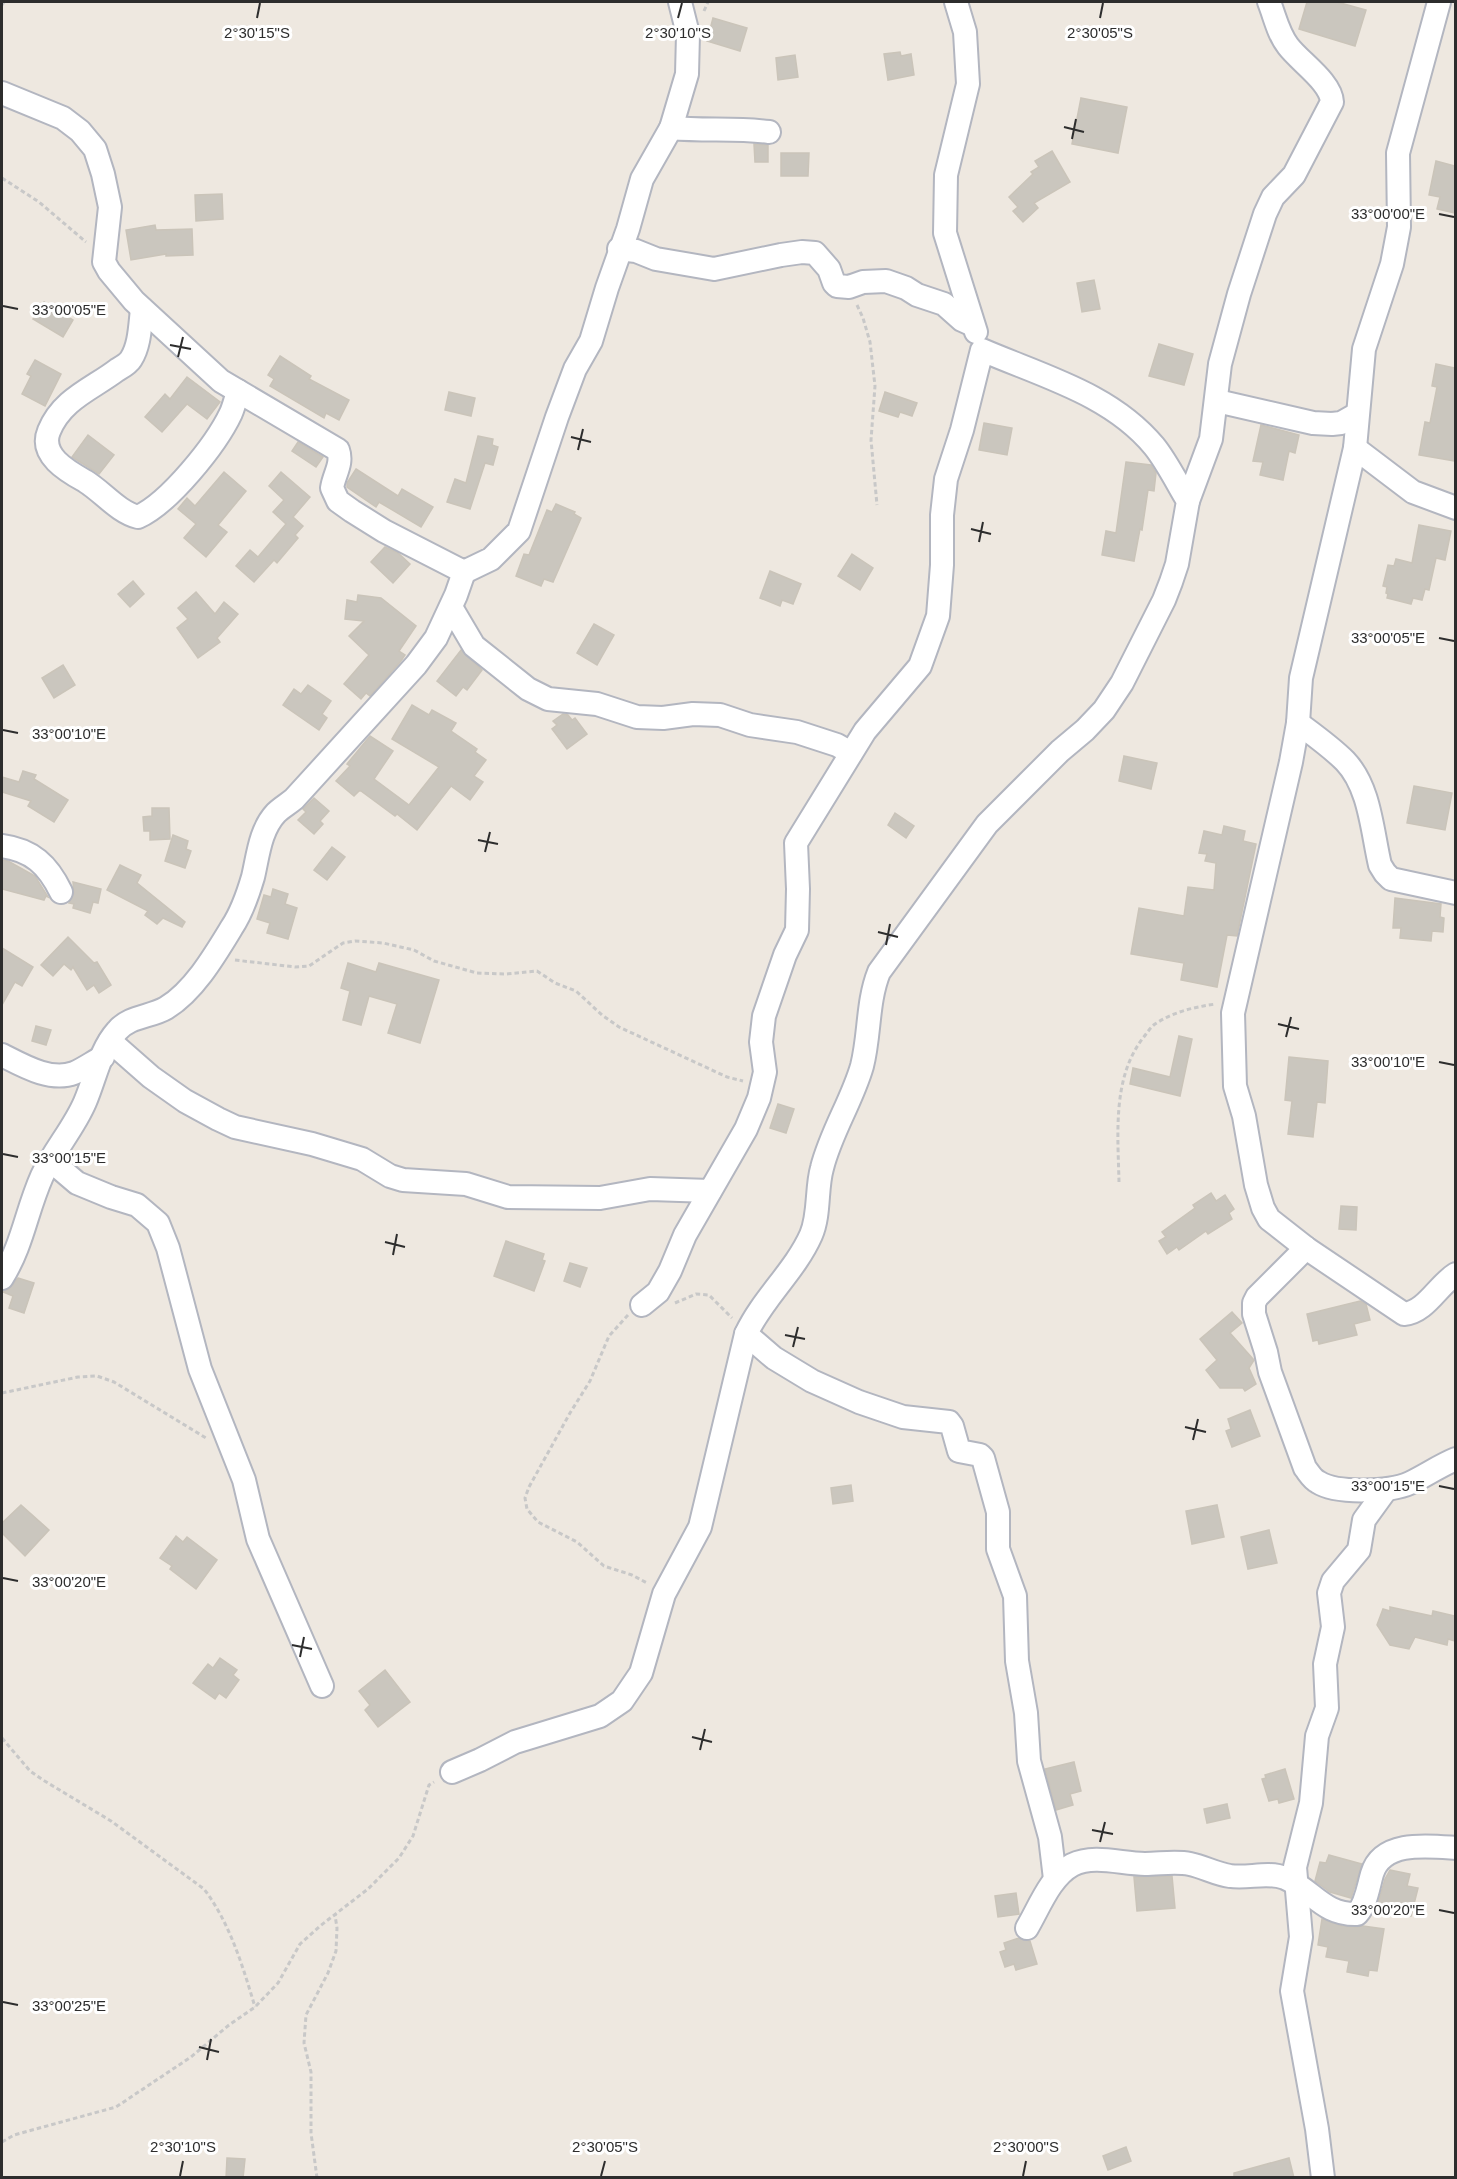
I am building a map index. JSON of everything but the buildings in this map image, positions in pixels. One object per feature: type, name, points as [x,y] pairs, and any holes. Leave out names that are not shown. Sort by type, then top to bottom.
[{"type":"street","points":[[2,1278],[20,1243],[38,1187],[51,1160],[80,1115],[106,1049],[117,1030],[126,1023],[165,1008],[180,997],[213,957],[234,925],[247,897],[262,837],[275,814],[294,800],[416,665],[436,638],[464,572],[490,559],[519,531],[575,369],[591,341],[642,179],[671,128],[687,74],[688,34],[680,2]]},
{"type":"street","points":[[642,1305],[658,1292],[670,1271],[685,1235],[746,1129],[759,1098],[765,1072],[761,1042],[764,1016],[785,955],[797,930],[796,843],[865,731],[920,666],[938,616],[942,566],[942,515],[946,479],[962,430],[982,350],[945,233],[946,175],[968,84],[965,32],[956,2]]},
{"type":"street","points":[[452,1772],[515,1742],[600,1716],[622,1701],[641,1673],[664,1594],[700,1527],[746,1334],[755,1315],[796,1261],[815,1222],[821,1171],[861,1067],[872,994],[879,972],[987,824],[1104,710],[1122,683],[1164,600],[1177,564],[1188,501],[1208,452],[1217,401],[1220,364],[1239,294],[1269,205],[1294,174],[1332,102],[1328,87],[1300,61],[1280,33],[1269,2]]},
{"type":"street","points":[[1439,2],[1398,153],[1399,226],[1396,243],[1392,264],[1364,349],[1356,448],[1301,678],[1298,723],[1291,762],[1233,1013],[1232,1038],[1235,1086],[1244,1116],[1259,1197],[1269,1219],[1306,1248],[1404,1314],[1411,1314],[1419,1309],[1455,1274]]},
{"type":"street","points":[[2,93],[63,118],[80,130],[95,149],[110,207],[104,262],[142,309],[221,381],[338,450],[340,458],[332,488],[338,501],[384,531],[464,572]]},
{"type":"street","points":[[671,128],[699,131],[742,129],[769,132]]},
{"type":"street","points":[[620,249],[636,250],[656,259],[714,269],[792,253],[815,253],[829,269],[834,283],[841,288],[863,282],[886,281],[944,304],[962,320],[973,325]]},
{"type":"street","points":[[142,309],[136,347],[130,361],[70,400],[51,427],[46,439],[47,448],[67,471],[89,484],[130,515],[138,517],[145,514],[151,511],[191,472],[222,429],[232,411],[238,391]]},
{"type":"street","points":[[982,350],[1095,398],[1118,412],[1155,447],[1188,501]]},
{"type":"street","points":[[1217,401],[1313,423],[1341,423],[1357,414]]},
{"type":"street","points":[[1356,448],[1413,492],[1455,508]]},
{"type":"street","points":[[451,607],[474,646],[535,694],[548,699],[597,705],[644,718],[693,714],[720,715],[750,725],[797,732],[837,745],[851,753]]},
{"type":"street","points":[[1298,723],[1345,761],[1359,782],[1384,873],[1391,879],[1455,893]]},
{"type":"street","points":[[2,846],[17,848],[36,858],[53,876],[61,892]]},
{"type":"street","points":[[2,1055],[39,1072],[56,1076],[71,1075],[106,1049]]},
{"type":"street","points":[[106,1049],[185,1101],[235,1127],[312,1144],[362,1159],[390,1176],[466,1184],[508,1197],[600,1198],[650,1189],[710,1191]]},
{"type":"street","points":[[51,1160],[77,1183],[137,1205],[158,1223],[168,1248],[200,1369],[244,1480],[258,1539],[322,1686]]},
{"type":"street","points":[[1306,1248],[1257,1297],[1254,1314],[1270,1372],[1310,1476],[1317,1482],[1332,1488],[1385,1491],[1412,1482],[1438,1466],[1455,1459]]},
{"type":"street","points":[[746,1334],[774,1359],[812,1381],[859,1402],[903,1416],[949,1422],[958,1451],[980,1455],[983,1458],[998,1512],[998,1549],[1015,1596],[1017,1661],[1026,1713],[1029,1761],[1050,1837],[1055,1879]]},
{"type":"street","points":[[1323,2178],[1317,2129],[1292,1991],[1301,1937],[1295,1867],[1311,1803],[1317,1736],[1328,1700],[1324,1664],[1333,1627],[1329,1593],[1333,1581],[1359,1550],[1364,1520],[1385,1491]]},
{"type":"street","points":[[1027,1928],[1055,1879],[1074,1864],[1099,1860],[1146,1864],[1176,1862],[1231,1876],[1279,1876],[1298,1885],[1326,1908],[1357,1914],[1362,1908],[1374,1867],[1380,1860],[1389,1854],[1412,1846],[1455,1848]]},
{"type":"path","points":[[2,178],[39,202],[87,243],[104,251]]},
{"type":"path","points":[[849,287],[864,318],[870,342],[875,386],[872,440],[877,505]]},
{"type":"path","points":[[213,957],[276,966],[309,966],[343,943],[355,941],[382,943],[414,950],[434,961],[477,973],[506,974],[537,971],[576,991],[602,1015],[636,1036],[727,1077],[762,1084]]},
{"type":"path","points":[[1119,1182],[1120,1100],[1125,1071],[1137,1046],[1153,1026],[1171,1015],[1195,1007],[1236,1001]]},
{"type":"path","points":[[664,1594],[632,1575],[604,1566],[577,1542],[538,1522],[527,1509],[525,1498],[570,1413],[590,1381],[609,1336],[624,1317],[642,1305],[671,1306],[696,1294],[709,1295],[746,1334]]},
{"type":"path","points":[[2,1393],[78,1377],[97,1376],[114,1383],[210,1441]]},
{"type":"path","points":[[2,1738],[36,1776],[111,1821],[204,1889],[216,1905],[230,1936],[244,1969],[255,2007]]},
{"type":"path","points":[[2,2142],[14,2135],[116,2107],[172,2070],[255,2007],[278,1983],[300,1944],[368,1889],[399,1858],[413,1836],[429,1785],[452,1772]]},
{"type":"path","points":[[317,2178],[311,2133],[311,2072],[304,2043],[306,2015],[328,1973],[336,1951],[335,1915]]}]
